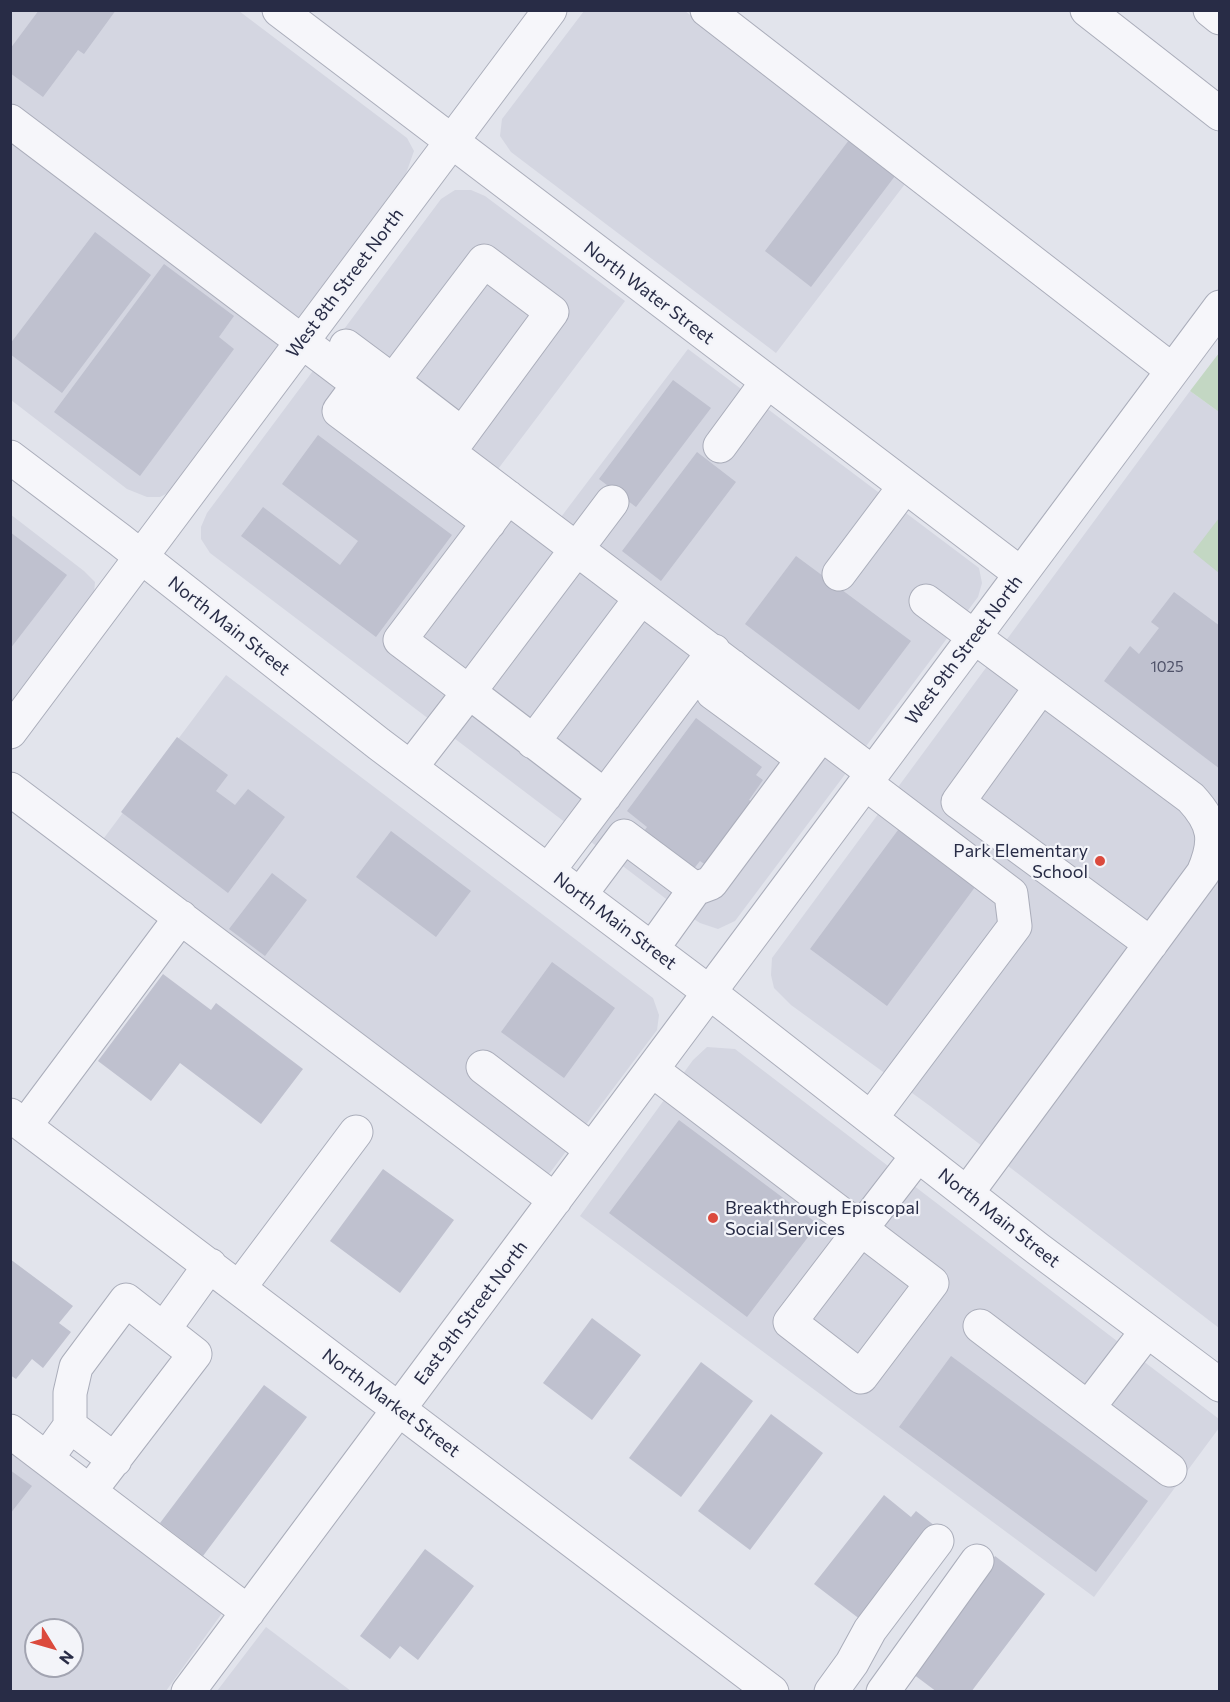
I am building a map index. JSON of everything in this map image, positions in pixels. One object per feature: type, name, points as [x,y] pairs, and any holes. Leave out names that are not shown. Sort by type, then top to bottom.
[{"type":"street","name":"North Water Street","points":[[279,10],[1021,574]]},
{"type":"street","name":"West 8th Street North","points":[[10,732],[550,10]]},
{"type":"street","points":[[707,10],[1172,370]]},
{"type":"street","points":[[1087,10],[1220,114]]},
{"type":"street","points":[[1210,10],[1220,18]]},
{"type":"street","points":[[10,121],[309,332],[393,381],[508,497],[723,659],[812,747],[869,778],[1011,894],[1015,926],[871,1118]]},
{"type":"street","points":[[393,381],[484,261],[552,312],[455,443]]},
{"type":"street","name":"West 9th Street North","points":[[710,992],[1220,307]]},
{"type":"street","points":[[309,332],[359,384],[455,443]]},
{"type":"street","points":[[720,446],[767,382]]},
{"type":"street","points":[[359,384],[339,411],[489,523]]},
{"type":"street","name":"North Main Street","points":[[10,457],[411,767],[710,992],[967,1193],[1220,1385]]},
{"type":"street","points":[[839,573],[905,486]]},
{"type":"street","points":[[508,497],[400,640],[605,796]]},
{"type":"street","points":[[411,767],[578,550],[612,502]]},
{"type":"street","points":[[533,742],[641,598]]},
{"type":"street","points":[[926,601],[1191,798],[1203,812],[1211,831],[1212,853],[1203,873],[967,1193]]},
{"type":"street","points":[[548,871],[605,796],[723,659]]},
{"type":"street","points":[[1041,687],[958,802],[1151,944]]},
{"type":"street","points":[[652,949],[696,889],[711,883],[812,747]]},
{"type":"street","points":[[10,789],[555,1200]]},
{"type":"street","points":[[580,895],[624,836],[696,889]]},
{"type":"street","points":[[18,1120],[181,917]]},
{"type":"street","name":"East 9th Street North","points":[[188,1692],[710,992]]},
{"type":"street","points":[[483,1067],[592,1150]]},
{"type":"street","points":[[652,1070],[861,1229],[918,1155]]},
{"type":"street","name":"North Market Street","points":[[18,1120],[772,1692]]},
{"type":"street","points":[[239,1288],[356,1132]]},
{"type":"street","points":[[164,1329],[210,1265]]},
{"type":"street","points":[[47,1458],[70,1426],[70,1393],[76,1367],[126,1300],[195,1354],[90,1491]]},
{"type":"street","points":[[980,1326],[1170,1470]]},
{"type":"street","points":[[1088,1408],[1147,1331]]},
{"type":"street","points":[[70,1426],[115,1460]]},
{"type":"street","points":[[10,1431],[248,1611]]},
{"type":"street","points":[[831,1692],[852,1663],[870,1630],[937,1540]]},
{"type":"street","points":[[883,1692],[977,1561]]},
{"type":"shaded area","points":[[10,11],[239,11],[407,138],[414,151],[403,182],[174,490],[160,497],[147,497],[127,489],[11,400]]},
{"type":"shaded area","points":[[584,11],[685,11],[908,180],[776,353],[511,152],[500,136],[502,119]]},
{"type":"shaded area","points":[[455,190],[471,190],[485,196],[625,301],[495,473],[558,521],[688,349],[979,568],[982,583],[978,597],[735,921],[718,929],[700,923],[686,914],[210,553],[201,539],[201,527],[207,513],[441,199]]},
{"type":"shaded area","name":"Park Elementary School","points":[[1190,391],[1219,412],[1219,1328],[930,1106],[791,1005],[774,988],[771,975],[772,958]]},
{"type":"shaded area","points":[[10,514],[95,582],[94,594],[10,706]]},
{"type":"shaded area","points":[[226,675],[653,998],[659,1015],[657,1030],[546,1178],[101,842]]},
{"type":"shaded area","points":[[707,1047],[735,1049],[1219,1419],[1219,1428],[1094,1597],[580,1216],[693,1060]]},
{"type":"shaded area","points":[[10,1444],[225,1609],[166,1691],[11,1691]]},
{"type":"shaded area","points":[[266,1627],[351,1691],[217,1691]]},
{"type":"green space","points":[[1219,353],[1219,412],[1190,391]]},
{"type":"green space","points":[[1219,518],[1219,573],[1193,552]]},
{"type":"building","points":[[39,10],[116,10],[84,54],[78,50],[43,97],[10,73],[10,49]]},
{"type":"building","points":[[849,140],[895,176],[811,287],[765,251]]},
{"type":"building","points":[[95,232],[151,275],[62,393],[10,354],[10,344]]},
{"type":"building","points":[[164,264],[234,316],[219,337],[234,349],[140,476],[54,412]]},
{"type":"building","points":[[673,380],[711,408],[636,507],[599,479]]},
{"type":"building","points":[[318,435],[452,535],[376,637],[241,536],[263,507],[340,565],[358,541],[282,484]]},
{"type":"building","points":[[697,452],[736,482],[661,581],[622,551]]},
{"type":"building","points":[[10,532],[67,575],[10,649]]},
{"type":"building","points":[[796,556],[911,641],[859,710],[745,624]]},
{"type":"building","points":[[1174,592],[1220,626],[1220,769],[1104,681],[1130,646],[1139,654],[1159,628],[1151,622]]},
{"type":"building","points":[[696,718],[762,767],[756,775],[763,780],[749,800],[756,804],[710,868],[700,861],[692,871],[642,834],[647,827],[627,811]]},
{"type":"building","points":[[177,737],[228,775],[216,791],[235,805],[248,789],[285,817],[228,893],[121,812]]},
{"type":"building","points":[[901,826],[978,883],[887,1006],[810,949]]},
{"type":"building","points":[[391,831],[471,891],[436,937],[356,877]]},
{"type":"building","points":[[272,873],[307,900],[265,956],[229,929]]},
{"type":"building","points":[[552,962],[615,1008],[564,1078],[501,1032]]},
{"type":"building","points":[[163,974],[211,1010],[216,1003],[303,1069],[261,1124],[180,1063],[151,1101],[98,1061]]},
{"type":"building","name":"Breakthrough Episcopal Social Services","points":[[679,1120],[818,1224],[747,1317],[609,1213]]},
{"type":"building","points":[[383,1169],[454,1220],[400,1293],[330,1241]]},
{"type":"building","points":[[10,1259],[73,1306],[59,1323],[71,1332],[43,1368],[32,1359],[16,1379],[10,1375]]},
{"type":"building","points":[[592,1318],[641,1355],[592,1420],[543,1383]]},
{"type":"building","points":[[951,1356],[1148,1501],[1096,1572],[899,1427]]},
{"type":"building","points":[[701,1362],[753,1401],[681,1497],[629,1458]]},
{"type":"building","points":[[264,1385],[307,1417],[203,1556],[160,1523]]},
{"type":"building","points":[[771,1414],[823,1453],[750,1550],[698,1511]]},
{"type":"building","points":[[10,1470],[32,1486],[10,1514]]},
{"type":"building","points":[[884,1495],[911,1517],[916,1511],[935,1526],[861,1620],[814,1584]]},
{"type":"building","points":[[425,1549],[474,1586],[418,1660],[400,1646],[390,1659],[360,1636]]},
{"type":"building","points":[[995,1556],[1045,1594],[971,1692],[937,1692],[909,1671]]},
{"type":"place","name":"Park Elementary School","points":[[1100,861]]},
{"type":"place","name":"Breakthrough Episcopal Social Services","points":[[713,1218]]}]
